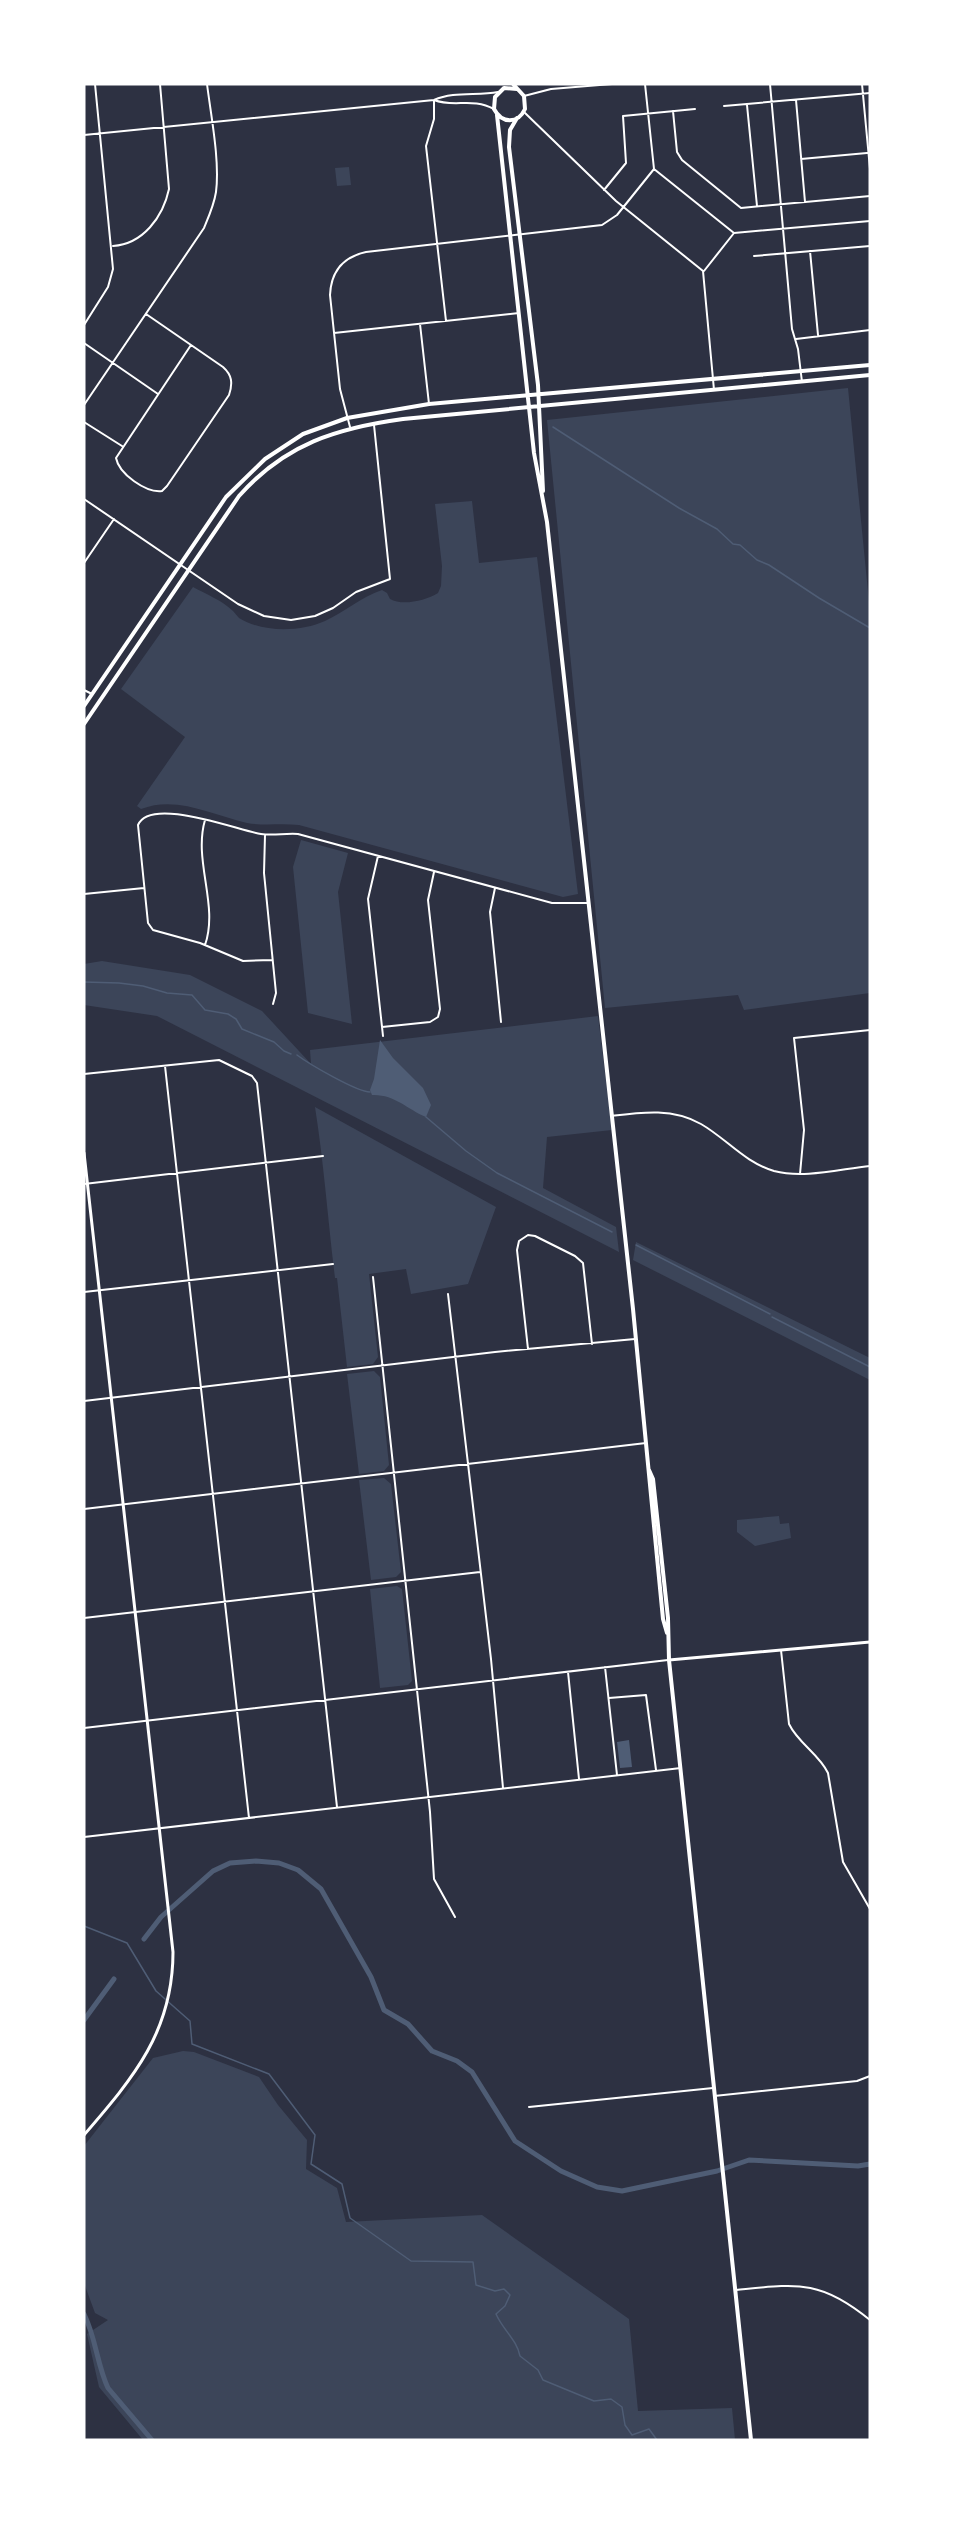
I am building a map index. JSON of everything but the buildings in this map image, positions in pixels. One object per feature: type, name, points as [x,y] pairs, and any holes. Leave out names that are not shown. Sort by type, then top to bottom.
[{"type":"main road","points":[[499,84],[494,109],[497,115],[529,408],[543,501],[646,1443],[649,1469],[653,1479],[668,1618],[669,1660],[751,2440]]},
{"type":"main road","points":[[513,84],[524,96],[526,102],[524,112],[517,118],[509,138],[538,394],[543,501]]},
{"type":"main road","points":[[499,91],[507,88],[517,89]]},
{"type":"main road","points":[[497,115],[508,120],[517,118]]},
{"type":"main road","points":[[84,706],[226,496],[254,467],[276,450],[303,434],[347,418],[429,404],[713,377],[870,365]]},
{"type":"main road","points":[[84,724],[230,508],[258,477],[305,444],[350,427],[374,423],[870,375]]},
{"type":"street","points":[[84,325],[112,278],[112,246],[95,84]]},
{"type":"street","points":[[112,246],[138,239],[148,230],[166,203],[170,189],[160,84]]},
{"type":"street","points":[[84,405],[204,228],[212,211],[216,192],[216,175],[207,84]]},
{"type":"street","points":[[524,96],[551,89],[612,84]]},
{"type":"street","points":[[645,84],[654,169],[734,233],[870,221]]},
{"type":"street","points":[[770,84],[783,229],[802,382]]},
{"type":"street","points":[[862,84],[870,169]]},
{"type":"street","points":[[84,135],[434,100],[441,97],[482,95],[499,91]]},
{"type":"street","points":[[724,106],[870,93]]},
{"type":"street","points":[[434,100],[442,103],[482,103],[494,109]]},
{"type":"street","points":[[434,100],[434,119],[426,146],[446,321]]},
{"type":"street","points":[[796,100],[805,202]]},
{"type":"street","points":[[747,104],[757,206]]},
{"type":"street","points":[[604,190],[626,163],[623,116],[695,109]]},
{"type":"street","points":[[673,111],[677,152],[682,160],[741,208],[870,196]]},
{"type":"street","points":[[524,112],[623,207],[703,272]]},
{"type":"street","points":[[801,159],[869,153]]},
{"type":"street","points":[[350,427],[340,389],[331,287],[334,274],[341,264],[366,252],[591,228],[612,219],[654,169]]},
{"type":"street","points":[[714,390],[703,272],[734,233]]},
{"type":"street","points":[[754,256],[870,246]]},
{"type":"street","points":[[810,251],[818,335]]},
{"type":"street","points":[[334,333],[519,313]]},
{"type":"street","points":[[146,314],[191,345],[228,372],[232,387],[165,489],[152,491],[120,469],[116,458],[191,345]]},
{"type":"street","points":[[420,324],[429,404]]},
{"type":"street","points":[[795,339],[870,330]]},
{"type":"street","points":[[84,343],[158,394]]},
{"type":"street","points":[[84,422],[122,447]]},
{"type":"street","points":[[84,499],[247,610],[282,620],[318,615],[356,592],[390,579],[374,423]]},
{"type":"street","points":[[84,563],[114,519]]},
{"type":"street","points":[[84,690],[92,694]]},
{"type":"street","points":[[272,960],[243,961],[205,945],[153,930],[148,923],[138,825],[140,820],[146,816],[174,813],[265,834],[298,834],[552,903],[563,905],[588,903]]},
{"type":"street","points":[[205,820],[201,836],[209,926],[205,945]]},
{"type":"street","points":[[265,834],[264,873],[276,993],[273,1004]]},
{"type":"street","points":[[378,856],[368,899],[383,1036]]},
{"type":"street","points":[[382,1027],[430,1022],[438,1017],[440,1009],[428,900],[434,872]]},
{"type":"street","points":[[84,894],[144,888]]},
{"type":"street","points":[[495,888],[490,912],[501,1022]]},
{"type":"street","points":[[800,1174],[804,1130],[794,1038],[870,1030]]},
{"type":"street","points":[[84,1074],[216,1060],[252,1076],[257,1083],[337,1807]]},
{"type":"street","points":[[165,1066],[249,1818]]},
{"type":"street","points":[[611,1116],[657,1112],[687,1118],[702,1125],[748,1160],[774,1171],[800,1174],[870,1166]]},
{"type":"street","points":[[84,1153],[170,1914],[173,1959],[170,1992],[160,2026],[148,2053],[133,2077],[84,2135]]},
{"type":"street","points":[[86,1184],[323,1156]]},
{"type":"street","points":[[528,1349],[518,1250],[519,1241],[528,1235],[558,1247],[583,1263],[592,1344]]},
{"type":"street","points":[[84,1292],[333,1264]]},
{"type":"street","points":[[373,1277],[428,1796],[433,1875],[437,1888],[455,1917]]},
{"type":"street","points":[[448,1294],[493,1680],[503,1788]]},
{"type":"street","points":[[84,1401],[456,1357],[636,1339]]},
{"type":"street","points":[[84,1509],[646,1443]]},
{"type":"street","points":[[84,1618],[480,1572]]},
{"type":"street","points":[[84,1728],[669,1660],[870,1642]]},
{"type":"street","points":[[781,1649],[789,1724],[794,1733],[824,1765],[828,1773],[843,1862],[870,1909]]},
{"type":"street","points":[[606,1667],[617,1775]]},
{"type":"street","points":[[568,1672],[579,1779]]},
{"type":"street","points":[[609,1698],[646,1695],[656,1771]]},
{"type":"street","points":[[84,1837],[681,1768]]},
{"type":"street","points":[[714,2096],[857,2081],[870,2076]]},
{"type":"street","points":[[528,2107],[713,2088]]},
{"type":"street","points":[[736,2290],[791,2285],[809,2286],[848,2302],[870,2319]]},
{"type":"shaded area","points":[[349,167],[351,185],[337,186],[335,168]]},
{"type":"shaded area","points":[[848,388],[870,612],[870,993],[744,1010],[738,995],[605,1008],[547,420]]},
{"type":"shaded area","points":[[472,501],[479,563],[537,557],[578,894],[563,897],[299,825],[247,823],[181,805],[154,805],[141,809],[137,806],[185,737],[121,689],[193,587],[224,604],[239,618],[249,623],[282,629],[315,625],[382,590],[395,601],[414,602],[427,598],[438,593],[441,586],[442,566],[435,504]]},
{"type":"shaded area","points":[[301,840],[348,853],[338,892],[352,1024],[308,1013],[293,867]]},
{"type":"shaded area","points":[[102,961],[190,975],[262,1011],[311,1064],[310,1050],[598,1016],[612,1130],[547,1137],[543,1188],[616,1227],[619,1252],[157,1016],[84,1005],[84,964]]},
{"type":"shaded area","points":[[380,1040],[393,1058],[423,1088],[431,1105],[426,1117],[394,1099],[372,1095],[370,1090]]},
{"type":"shaded area","points":[[315,1107],[496,1207],[468,1284],[411,1294],[406,1269],[369,1274],[378,1357],[373,1364],[347,1367]]},
{"type":"shaded area","points":[[636,1242],[870,1358],[870,1380],[633,1260]]},
{"type":"shaded area","points":[[374,1371],[380,1377],[389,1465],[384,1471],[359,1474],[347,1374]]},
{"type":"shaded area","points":[[384,1478],[391,1484],[401,1572],[396,1577],[371,1580],[359,1480]]},
{"type":"shaded area","points":[[779,1516],[780,1524],[789,1523],[791,1538],[755,1546],[737,1532],[737,1520]]},
{"type":"shaded area","points":[[397,1586],[402,1589],[412,1681],[408,1685],[380,1688],[370,1589]]},
{"type":"shaded area","points":[[629,1740],[632,1767],[620,1768],[617,1742]]},
{"type":"shaded area","points":[[183,2051],[194,2052],[259,2077],[278,2105],[307,2140],[306,2169],[337,2188],[346,2222],[482,2215],[629,2319],[638,2411],[732,2408],[735,2440],[143,2440],[99,2387],[87,2334],[108,2320],[95,2313],[84,2283],[84,2146],[153,2058]]},
{"type":"waterway","points":[[553,427],[679,508],[717,529],[733,544],[740,545],[757,560],[769,565],[870,628]]},
{"type":"waterway","points":[[84,982],[119,983],[143,986],[167,993],[192,995],[205,1010],[228,1014],[236,1019],[242,1029],[274,1042],[291,1054]]},
{"type":"waterway","points":[[297,1055],[344,1083],[370,1092]]},
{"type":"waterway","points":[[426,1117],[466,1151],[497,1173],[612,1232]]},
{"type":"waterway","points":[[636,1245],[770,1314]]},
{"type":"waterway","points":[[772,1317],[870,1367]]},
{"type":"waterway","points":[[144,1939],[161,1917],[213,1871],[230,1863],[256,1861],[279,1863],[298,1870],[321,1889],[371,1977],[384,2010],[408,2024],[432,2051],[457,2061],[472,2072],[515,2141],[561,2171],[597,2187],[622,2191],[717,2171],[749,2160],[858,2166],[870,2164]]},
{"type":"waterway","points":[[84,1926],[127,1943],[156,1991],[190,2021],[192,2044],[269,2074],[315,2135],[311,2164],[342,2184],[350,2218],[411,2261],[473,2262],[476,2285],[495,2291],[504,2289],[510,2295],[505,2306],[496,2314],[516,2345],[520,2356],[538,2370],[543,2380],[594,2401],[611,2399],[622,2407],[625,2425],[632,2435],[649,2429],[657,2440]]},
{"type":"waterway","points":[[84,2020],[114,1979]]},
{"type":"waterway","points":[[84,2314],[108,2388],[152,2440]]}]
